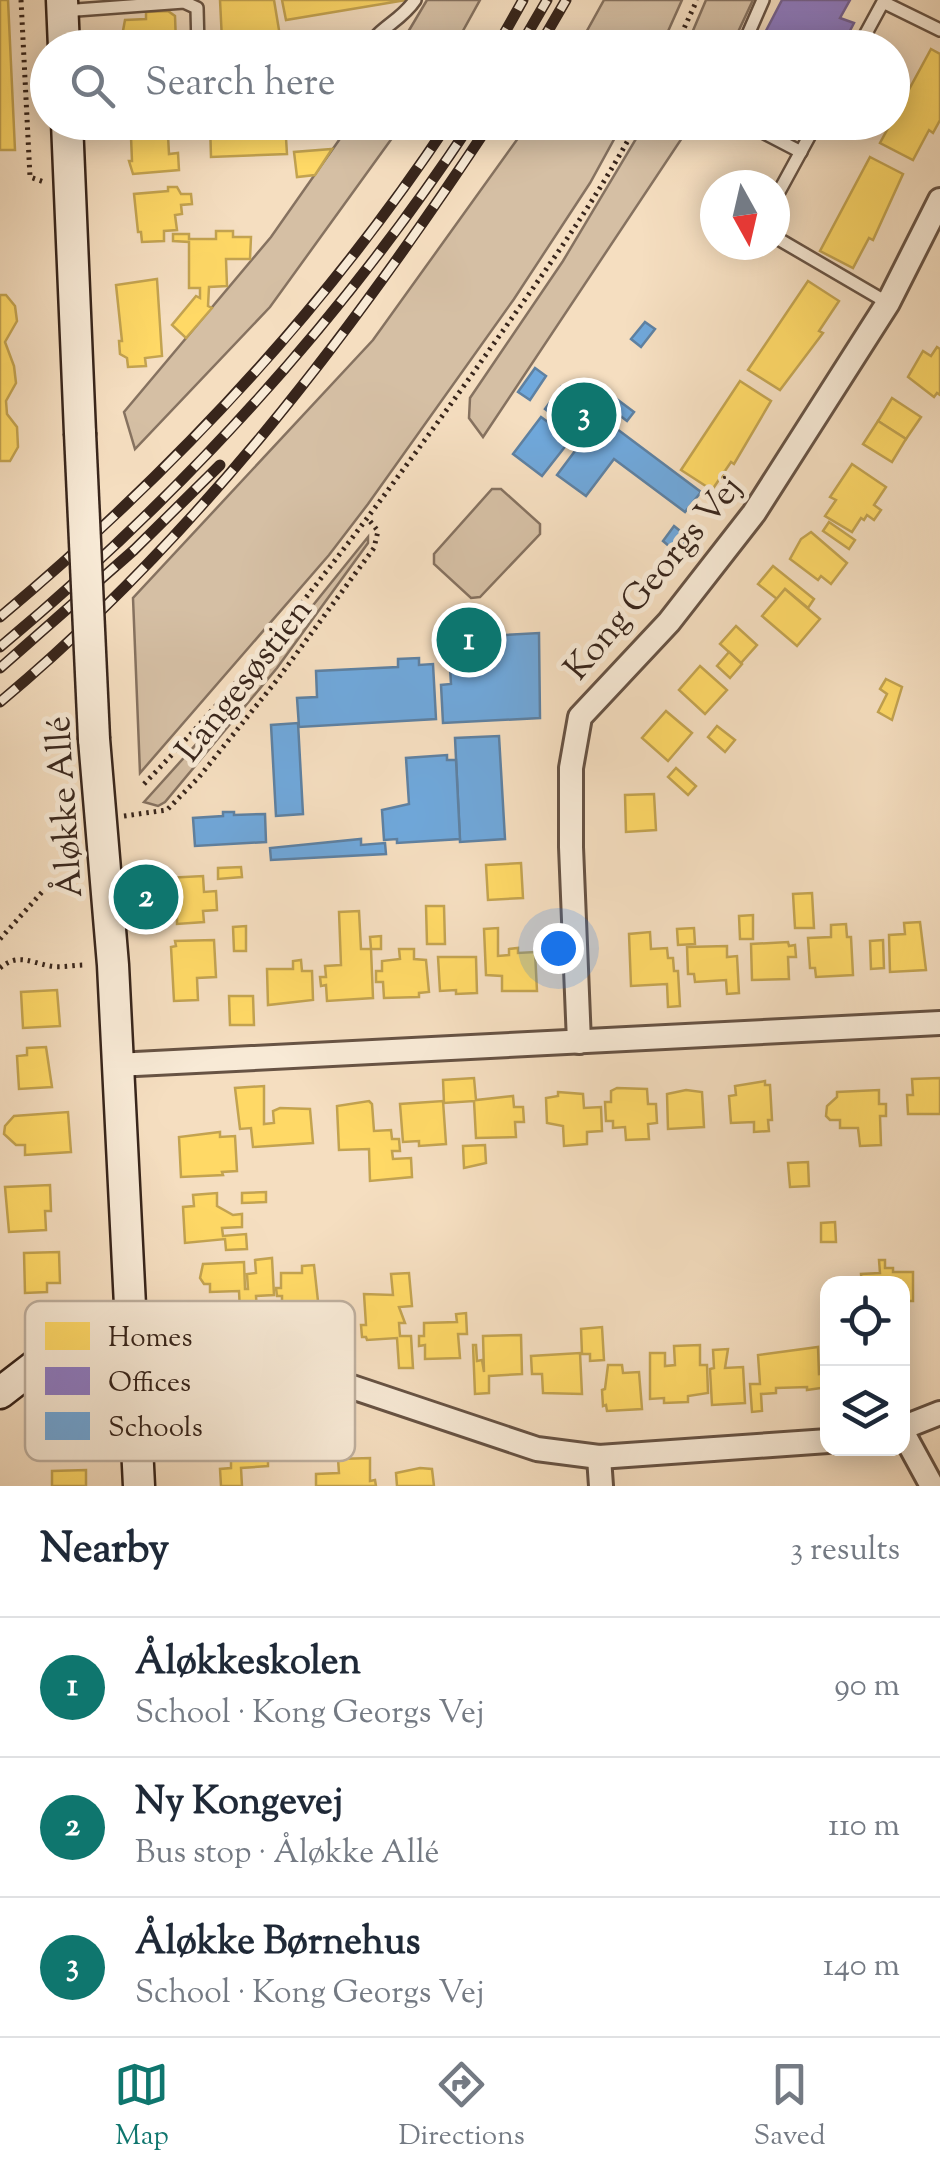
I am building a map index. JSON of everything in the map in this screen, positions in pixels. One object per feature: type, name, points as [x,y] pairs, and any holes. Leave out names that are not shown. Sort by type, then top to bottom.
[{"type":"main road","name":"Åløkke Allé","points":[[68,140],[94,739],[114,965],[128,1301]]},
{"type":"main road","points":[[0,1393],[25,1374]]},
{"type":"main road","name":"Åløkke Allé","points":[[137,1461],[139,1486]]},
{"type":"street","name":"Kong Georgs Vej","points":[[579,1042],[571,788],[580,716],[669,622],[754,514],[888,303],[940,200]]},
{"type":"street","points":[[116,1064],[940,1023]]},
{"type":"street","points":[[355,1388],[537,1449],[600,1457],[820,1441]]},
{"type":"street","points":[[910,1426],[940,1413]]},
{"type":"street","points":[[910,1445],[932,1486]]},
{"type":"street","points":[[600,1457],[601,1486]]},
{"type":"lane","points":[[378,30],[403,18],[415,0]]},
{"type":"lane","points":[[750,30],[764,0]]},
{"type":"lane","points":[[62,6],[184,2],[196,8],[197,30]]},
{"type":"lane","points":[[868,30],[883,2],[940,30]]},
{"type":"lane","points":[[777,140],[800,152]]},
{"type":"lane","points":[[790,171],[806,140]]},
{"type":"lane","points":[[790,246],[888,303]]},
{"type":"path","points":[[21,0],[30,177],[70,191]]},
{"type":"path","points":[[683,30],[697,0]]},
{"type":"path","points":[[144,784],[203,724],[369,519],[541,280],[627,140]]},
{"type":"path","name":"Langesøstien","points":[[101,820],[167,810],[199,777],[277,680],[374,548],[378,531],[369,519]]},
{"type":"path","points":[[0,938],[44,891]]},
{"type":"path","points":[[0,968],[24,958],[52,967],[114,965]]},
{"type":"shaded area","points":[[427,0],[480,0],[463,30],[409,30]]},
{"type":"shaded area","points":[[604,0],[682,0],[669,30],[587,30]]},
{"type":"shaded area","points":[[706,0],[753,0],[739,30],[693,30]]},
{"type":"shaded area","points":[[339,140],[391,140],[270,307],[135,449],[124,412],[271,237]]},
{"type":"shaded area","points":[[517,140],[614,140],[514,299],[368,504],[329,555],[140,773],[133,598],[373,340]]},
{"type":"shaded area","points":[[635,140],[681,140],[483,437],[469,418],[470,398],[563,261]]},
{"type":"shaded area","points":[[492,489],[501,489],[540,524],[540,534],[480,597],[471,598],[434,564],[434,554]]},
{"type":"shaded area","points":[[368,537],[368,543],[277,668],[165,802],[158,806],[144,802],[244,691]]},
{"type":"building: Homes","points":[[0,0],[8,0],[15,150],[0,150]]},
{"type":"building: Homes","points":[[220,0],[274,0],[279,30],[222,30]]},
{"type":"building: Homes","points":[[282,0],[406,0],[286,20]]},
{"type":"building: Homes","points":[[168,11],[175,16],[176,30],[123,30],[125,20],[146,19],[146,12]]},
{"type":"building: Homes","points":[[931,49],[940,54],[940,120],[933,133],[929,130],[913,160],[880,143],[910,140],[910,88]]},
{"type":"building: Homes","points":[[131,140],[168,140],[169,154],[178,153],[179,170],[133,174]]},
{"type":"building: Homes","points":[[211,140],[286,140],[287,154],[211,157]]},
{"type":"building: Homes","points":[[332,149],[315,175],[297,177],[294,152]]},
{"type":"building: Homes","points":[[870,157],[903,174],[873,240],[869,238],[853,268],[820,251]]},
{"type":"building: Homes","points":[[168,187],[191,194],[192,204],[181,205],[182,214],[175,215],[177,230],[164,231],[164,241],[142,242],[134,194],[168,191]]},
{"type":"building: Homes","points":[[216,231],[233,231],[233,237],[251,237],[250,259],[226,259],[227,286],[209,287],[208,306],[212,308],[186,338],[172,325],[196,296],[200,298],[200,288],[189,288],[189,242],[173,241],[173,234],[189,234],[189,239],[216,239]]},
{"type":"building: Homes","points":[[157,279],[162,356],[145,358],[146,366],[128,367],[127,358],[120,354],[116,285]]},
{"type":"building: Homes","points":[[808,281],[839,301],[819,331],[823,333],[780,390],[748,370]]},
{"type":"building: Homes","points":[[0,295],[6,295],[15,306],[17,321],[5,342],[16,383],[6,401],[7,414],[17,427],[18,447],[10,461],[0,461]]},
{"type":"building: Homes","points":[[937,347],[940,395],[934,397],[908,377],[923,351],[931,356]]},
{"type":"building: Homes","points":[[740,381],[771,401],[734,464],[731,462],[712,490],[681,470]]},
{"type":"building: Homes","points":[[892,398],[921,417],[906,439],[878,421]]},
{"type":"building: Homes","points":[[878,421],[906,439],[892,462],[863,444]]},
{"type":"building: Homes","points":[[852,464],[886,487],[874,505],[881,510],[874,520],[867,515],[864,520],[861,518],[852,532],[825,516],[836,500],[830,497]]},
{"type":"building: Homes","points":[[829,522],[855,540],[849,549],[823,531]]},
{"type":"building: Homes","points":[[811,532],[847,563],[831,584],[821,576],[818,580],[790,559],[801,539]]},
{"type":"building: Homes","points":[[773,566],[814,599],[808,608],[785,589],[777,599],[758,584]]},
{"type":"building: Homes","points":[[785,589],[820,619],[797,646],[762,616]]},
{"type":"building: Homes","points":[[736,626],[757,645],[741,663],[720,644]]},
{"type":"building: Homes","points":[[729,652],[742,664],[730,678],[717,666]]},
{"type":"building: Homes","points":[[700,666],[727,690],[705,714],[679,690]]},
{"type":"building: Homes","points":[[886,679],[902,687],[892,720],[878,712],[887,694],[880,689]]},
{"type":"building: Homes","points":[[666,711],[692,733],[668,761],[642,738]]},
{"type":"building: Homes","points":[[717,726],[735,740],[725,752],[708,737]]},
{"type":"building: Homes","points":[[676,768],[696,786],[688,795],[668,777]]},
{"type":"building: Homes","points":[[654,794],[656,830],[626,832],[625,795]]},
{"type":"building: Homes","points":[[521,863],[523,898],[488,900],[486,865]]},
{"type":"building: Homes","points":[[241,867],[242,877],[218,879],[218,868]]},
{"type":"building: Homes","points":[[203,876],[204,892],[216,891],[217,910],[203,911],[204,922],[177,924],[171,898],[167,898],[166,878]]},
{"type":"building: Homes","points":[[812,893],[814,928],[795,928],[793,894]]},
{"type":"building: Homes","points":[[426,906],[444,906],[445,944],[427,944]]},
{"type":"building: Homes","points":[[359,911],[361,949],[371,949],[373,998],[327,1001],[326,985],[321,986],[320,977],[326,977],[325,966],[341,965],[339,912]]},
{"type":"building: Homes","points":[[753,915],[753,939],[740,939],[739,916]]},
{"type":"building: Homes","points":[[920,922],[926,970],[890,972],[889,935],[905,934],[904,923]]},
{"type":"building: Homes","points":[[846,924],[847,937],[851,937],[853,975],[816,977],[815,968],[810,968],[808,938],[831,937],[831,925]]},
{"type":"building: Homes","points":[[246,926],[246,951],[234,951],[233,927]]},
{"type":"building: Homes","points":[[498,928],[498,956],[509,955],[509,949],[518,948],[518,953],[535,952],[537,991],[502,991],[502,976],[486,975],[484,929]]},
{"type":"building: Homes","points":[[694,928],[695,944],[678,945],[677,929]]},
{"type":"building: Homes","points":[[650,932],[651,949],[667,948],[668,958],[673,958],[674,971],[678,971],[680,1006],[668,1007],[667,984],[631,986],[629,934]]},
{"type":"building: Homes","points":[[381,936],[381,949],[371,949],[370,937]]},
{"type":"building: Homes","points":[[214,940],[216,977],[197,978],[198,1000],[174,1001],[171,947],[176,946],[175,941]]},
{"type":"building: Homes","points":[[883,940],[884,968],[871,969],[870,941]]},
{"type":"building: Homes","points":[[788,942],[789,946],[795,945],[796,957],[788,957],[789,979],[752,980],[751,944]]},
{"type":"building: Homes","points":[[727,946],[727,957],[737,956],[739,993],[727,994],[726,980],[695,982],[694,974],[688,974],[687,947]]},
{"type":"building: Homes","points":[[399,949],[414,949],[414,959],[426,960],[429,992],[419,993],[419,997],[384,998],[383,982],[376,982],[376,971],[382,971],[382,961],[400,959]]},
{"type":"building: Homes","points":[[438,957],[476,957],[477,993],[440,991]]},
{"type":"building: Homes","points":[[301,960],[302,971],[312,971],[313,1000],[268,1005],[267,969],[293,969],[293,961]]},
{"type":"building: Homes","points":[[57,990],[60,1026],[23,1028],[21,992]]},
{"type":"building: Homes","points":[[229,996],[253,996],[254,1025],[230,1025]]},
{"type":"building: Homes","points":[[46,1047],[52,1087],[19,1089],[17,1056],[27,1055],[27,1048]]},
{"type":"building: Homes","points":[[474,1078],[476,1100],[513,1096],[514,1107],[523,1107],[524,1122],[515,1122],[516,1137],[476,1138],[474,1101],[444,1103],[443,1080]]},
{"type":"building: Homes","points":[[940,1078],[940,1114],[908,1114],[907,1095],[913,1095],[912,1079]]},
{"type":"building: Homes","points":[[765,1081],[765,1085],[770,1085],[769,1131],[754,1132],[754,1122],[731,1123],[729,1096],[736,1095],[735,1086]]},
{"type":"building: Homes","points":[[264,1086],[264,1124],[274,1123],[273,1111],[280,1108],[310,1109],[313,1143],[253,1147],[251,1128],[240,1129],[235,1088]]},
{"type":"building: Homes","points":[[647,1089],[648,1104],[656,1104],[657,1123],[648,1124],[649,1139],[626,1140],[625,1127],[613,1128],[613,1121],[606,1121],[605,1102],[611,1102],[611,1091]]},
{"type":"building: Homes","points":[[879,1090],[879,1104],[886,1104],[886,1116],[880,1116],[881,1145],[860,1146],[858,1128],[840,1128],[840,1120],[826,1116],[827,1106],[837,1092]]},
{"type":"building: Homes","points":[[558,1092],[583,1094],[584,1108],[601,1107],[602,1131],[587,1132],[587,1144],[564,1146],[563,1126],[547,1123],[546,1098],[558,1096]]},
{"type":"building: Homes","points":[[702,1092],[704,1127],[668,1129],[667,1094]]},
{"type":"building: Homes","points":[[369,1101],[374,1131],[391,1130],[392,1139],[399,1139],[400,1151],[392,1151],[393,1159],[411,1158],[412,1177],[370,1181],[369,1149],[339,1150],[337,1106]]},
{"type":"building: Homes","points":[[443,1101],[446,1144],[419,1146],[419,1141],[403,1142],[400,1104]]},
{"type":"building: Homes","points":[[68,1112],[71,1152],[25,1155],[25,1145],[16,1145],[4,1134],[5,1126],[14,1116]]},
{"type":"building: Homes","points":[[220,1132],[220,1137],[235,1136],[237,1171],[181,1177],[179,1137]]},
{"type":"building: Homes","points":[[485,1145],[486,1163],[464,1168],[463,1146]]},
{"type":"building: Homes","points":[[808,1162],[809,1186],[790,1187],[788,1163]]},
{"type":"building: Homes","points":[[50,1185],[51,1211],[45,1211],[46,1230],[9,1232],[5,1187]]},
{"type":"building: Homes","points":[[266,1192],[266,1202],[242,1203],[242,1193]]},
{"type":"building: Homes","points":[[217,1193],[217,1206],[233,1215],[242,1214],[242,1227],[222,1228],[223,1236],[246,1234],[247,1249],[226,1250],[225,1239],[185,1243],[183,1207],[194,1206],[193,1195]]},
{"type":"building: Homes","points":[[835,1222],[836,1242],[821,1242],[821,1223]]},
{"type":"building: Homes","points":[[59,1252],[60,1283],[47,1283],[47,1292],[25,1293],[24,1253]]},
{"type":"building: Homes","points":[[272,1258],[274,1295],[240,1301],[239,1291],[210,1292],[210,1284],[204,1284],[200,1278],[203,1264],[244,1262],[248,1289],[247,1274],[256,1273],[255,1260]]},
{"type":"building: Homes","points":[[879,1260],[885,1260],[885,1268],[893,1268],[893,1272],[913,1272],[913,1301],[910,1276],[861,1276],[880,1273]]},
{"type":"building: Homes","points":[[314,1265],[318,1301],[282,1301],[276,1288],[281,1288],[281,1273],[302,1273],[302,1266]]},
{"type":"building: Homes","points":[[409,1273],[412,1306],[399,1307],[405,1323],[399,1323],[400,1336],[411,1336],[413,1368],[399,1368],[397,1338],[362,1337],[361,1325],[366,1325],[364,1294],[393,1295],[391,1274]]},
{"type":"building: Homes","points":[[466,1313],[467,1334],[458,1334],[460,1358],[425,1359],[425,1345],[419,1346],[424,1323],[457,1322],[456,1314]]},
{"type":"building: Homes","points":[[602,1327],[604,1360],[590,1361],[590,1354],[582,1354],[581,1329]]},
{"type":"building: Homes","points":[[521,1335],[522,1374],[489,1376],[489,1393],[475,1394],[473,1345],[484,1372],[483,1336]]},
{"type":"building: Homes","points":[[700,1345],[700,1365],[707,1365],[708,1393],[688,1396],[688,1402],[650,1399],[650,1353],[665,1353],[665,1366],[675,1365],[674,1346]]},
{"type":"building: Homes","points":[[818,1347],[820,1388],[776,1388],[776,1393],[761,1394],[762,1411],[752,1412],[750,1384],[760,1384],[758,1355]]},
{"type":"building: Homes","points":[[728,1349],[725,1368],[743,1367],[745,1403],[712,1405],[713,1350]]},
{"type":"building: Homes","points":[[580,1353],[582,1394],[543,1393],[542,1374],[532,1374],[531,1356]]},
{"type":"building: Homes","points":[[608,1365],[622,1365],[623,1373],[639,1372],[642,1409],[607,1411],[603,1406]]},
{"type":"building: Homes","points":[[370,1458],[370,1481],[375,1480],[376,1486],[316,1486],[316,1474],[339,1473],[338,1461]]},
{"type":"building: Homes","points":[[231,1461],[268,1461],[268,1466],[241,1468],[242,1486],[221,1486],[220,1469],[231,1468]]},
{"type":"building: Homes","points":[[432,1469],[434,1486],[397,1486],[396,1473]]},
{"type":"building: Homes","points":[[86,1470],[86,1486],[52,1486],[52,1471]]},
{"type":"building: Offices","points":[[782,0],[850,0],[840,18],[854,23],[850,30],[766,30]]},
{"type":"building: Schools","points":[[645,322],[655,329],[641,347],[631,339]]},
{"type":"building: Schools","points":[[535,368],[546,376],[530,400],[518,392]]},
{"type":"building: Schools","points":[[594,382],[634,412],[627,421],[588,391]]},
{"type":"building: Schools","points":[[561,387],[701,492],[685,512],[614,459],[586,496],[557,475],[584,439],[545,409]]},
{"type":"building: Schools","points":[[541,417],[571,439],[542,476],[513,454]]},
{"type":"building: Schools","points":[[674,526],[689,538],[677,553],[663,541]]},
{"type":"building: Schools","points":[[487,632],[487,636],[539,633],[540,718],[443,723],[441,685],[451,684],[448,634]]},
{"type":"building: Schools","points":[[419,658],[419,665],[433,664],[436,719],[299,727],[297,698],[317,697],[316,671],[398,667],[398,659]]},
{"type":"building: Schools","points":[[298,723],[303,814],[276,816],[271,725]]},
{"type":"building: Schools","points":[[499,736],[505,839],[460,842],[455,738]]},
{"type":"building: Schools","points":[[447,755],[447,760],[456,760],[460,839],[397,843],[397,839],[384,840],[382,810],[409,804],[406,758]]},
{"type":"building: Schools","points":[[223,812],[265,814],[266,842],[195,846],[193,818],[223,816]]},
{"type":"building: Schools","points":[[361,839],[361,845],[385,843],[386,854],[271,860],[270,848]]},
{"type":"railway","points":[[506,30],[523,0]]},
{"type":"railway","points":[[530,30],[547,0]]},
{"type":"railway","points":[[548,30],[566,0]]},
{"type":"railway","points":[[0,617],[126,505],[242,386],[350,259],[437,140]]},
{"type":"railway","points":[[0,647],[132,529],[255,402],[369,267],[460,140]]},
{"type":"railway","points":[[0,702],[72,639],[205,502],[326,355],[479,140]]},
{"type":"railway","points":[[0,668],[134,550],[220,465]]},
{"type":"place","name":"Åløkke Børnehus","points":[[584,415]]},
{"type":"place","name":"Åløkkeskolen","points":[[469,640]]},
{"type":"place","name":"Ny Kongevej","points":[[146,897]]}]
